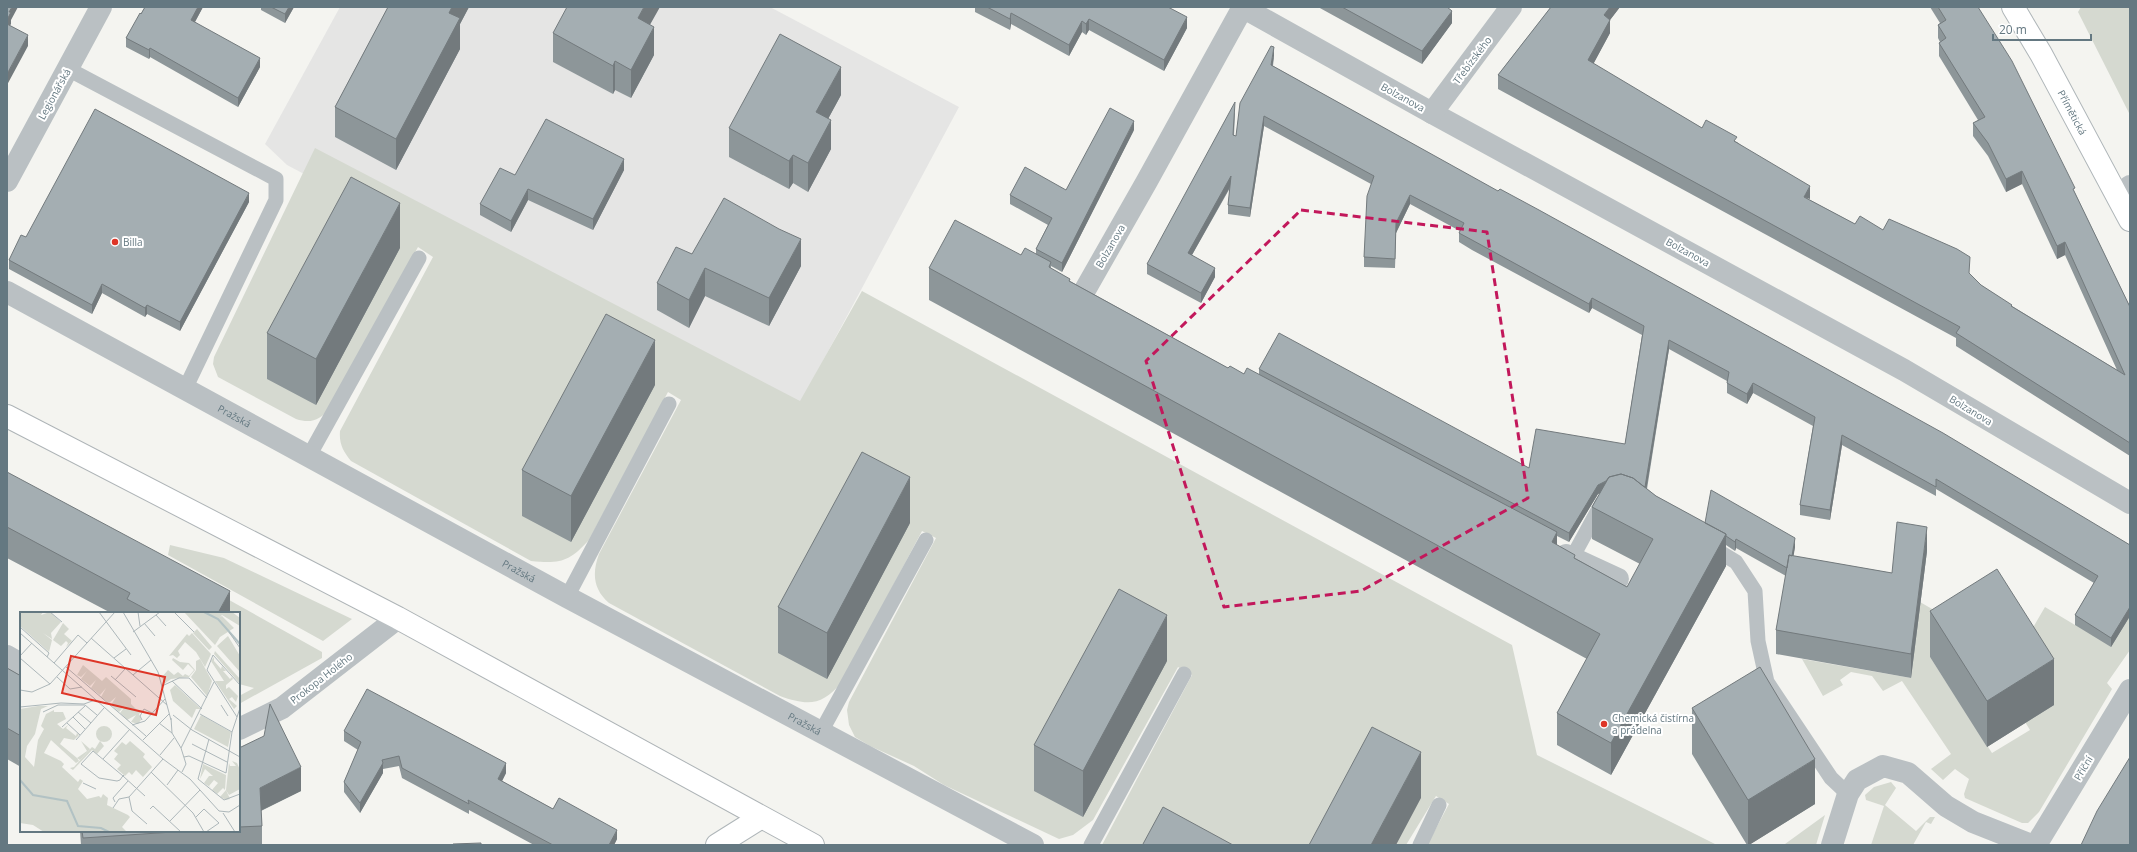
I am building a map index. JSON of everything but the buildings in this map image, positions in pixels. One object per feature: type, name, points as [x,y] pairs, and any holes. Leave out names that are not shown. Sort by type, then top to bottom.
[{"type":"main road","name":"Přímětická","points":[[2013,7],[2124,190],[2130,220]]},
{"type":"main road","points":[[7,416],[398,618],[760,818],[813,845]]},
{"type":"main road","points":[[720,843],[760,818]]},
{"type":"street","name":"Legionářská","points":[[7,181],[101,7]]},
{"type":"street","name":"Bolzanova","points":[[1102,308],[1072,292],[1147,181],[1242,7],[1432,113],[1904,370],[2130,503]]},
{"type":"street","name":"Třebízského","points":[[1432,113],[1511,7]]},
{"type":"street","name":"Pražská","points":[[7,292],[566,597],[1033,845]]},
{"type":"street","points":[[1545,544],[1618,580]]},
{"type":"street","name":"Prokopa Holého","points":[[240,729],[282,708],[398,618]]},
{"type":"street","points":[[7,656],[20,663]]},
{"type":"street","name":"Příční","points":[[2036,845],[2130,690]]},
{"type":"street","points":[[1832,845],[1848,794],[1857,780],[1883,766],[1908,773],[1946,806],[1973,822],[2031,845]]},
{"type":"lane","points":[[68,69],[276,178],[276,200],[185,389]]},
{"type":"lane","points":[[309,456],[419,258]]},
{"type":"lane","points":[[566,597],[669,404]]},
{"type":"lane","points":[[1572,558],[1602,502],[1615,496]]},
{"type":"lane","points":[[1696,538],[1736,562],[1755,591],[1758,641],[1767,682],[1831,778],[1848,794]]},
{"type":"lane","points":[[821,732],[926,540]]},
{"type":"lane","points":[[1091,845],[1184,674]]},
{"type":"lane","points":[[1420,845],[1439,805]]},
{"type":"highlighted area","points":[[1301,210],[1487,232],[1528,498],[1361,591],[1224,607],[1146,361]]},
{"type":"shaded area","points":[[340,7],[770,7],[959,107],[787,428],[287,165],[265,144]]},
{"type":"shaded area","points":[[2081,7],[2130,7],[2130,115],[2078,12]]},
{"type":"shaded area","points":[[315,148],[800,401],[862,291],[1512,645],[1537,755],[1717,845],[1427,845],[1449,804],[1436,796],[1406,845],[1102,845],[1192,675],[1178,667],[1093,820],[1073,835],[1059,839],[944,785],[914,766],[870,746],[855,737],[849,725],[847,710],[849,702],[936,538],[922,531],[842,682],[835,690],[821,700],[814,702],[790,699],[780,696],[609,603],[604,598],[597,586],[595,580],[595,568],[599,554],[681,400],[668,392],[589,540],[576,553],[563,560],[549,562],[531,561],[351,461],[342,447],[340,431],[433,257],[418,247],[330,408],[319,418],[311,421],[296,419],[218,377],[213,364],[214,357]]},
{"type":"shaded area","points":[[7,481],[163,563],[322,652],[322,658],[240,703],[240,695],[254,688],[240,684],[240,612],[211,612]]},
{"type":"shaded area","points":[[170,545],[224,558],[352,619],[323,641],[168,555]]},
{"type":"shaded area","points":[[1920,602],[1970,631],[1930,657],[1992,753],[2030,730],[2025,722],[2020,650],[2045,607],[2075,625],[2130,616],[2130,650],[2107,683],[2112,689],[2039,812],[2028,823],[2022,823],[1965,798],[1964,794],[1969,779],[1955,769],[1943,780],[1931,769],[1951,754],[1902,681],[1883,691],[1872,676],[1851,672],[1840,680],[1843,685],[1823,696],[1802,659],[1911,678]]},
{"type":"shaded area","points":[[1891,782],[1896,788],[1885,805],[1916,831],[1930,817],[1935,817],[1931,824],[1926,822],[1913,845],[1871,845],[1884,806],[1866,800],[1865,795],[1874,787]]},
{"type":"shaded area","points":[[1825,815],[1816,845],[1784,845],[1785,844]]},
{"type":"place","name":"Billa","points":[[115,242]]},
{"type":"place","name":"Chemická čistírna a prádelna","points":[[1604,724]]}]
